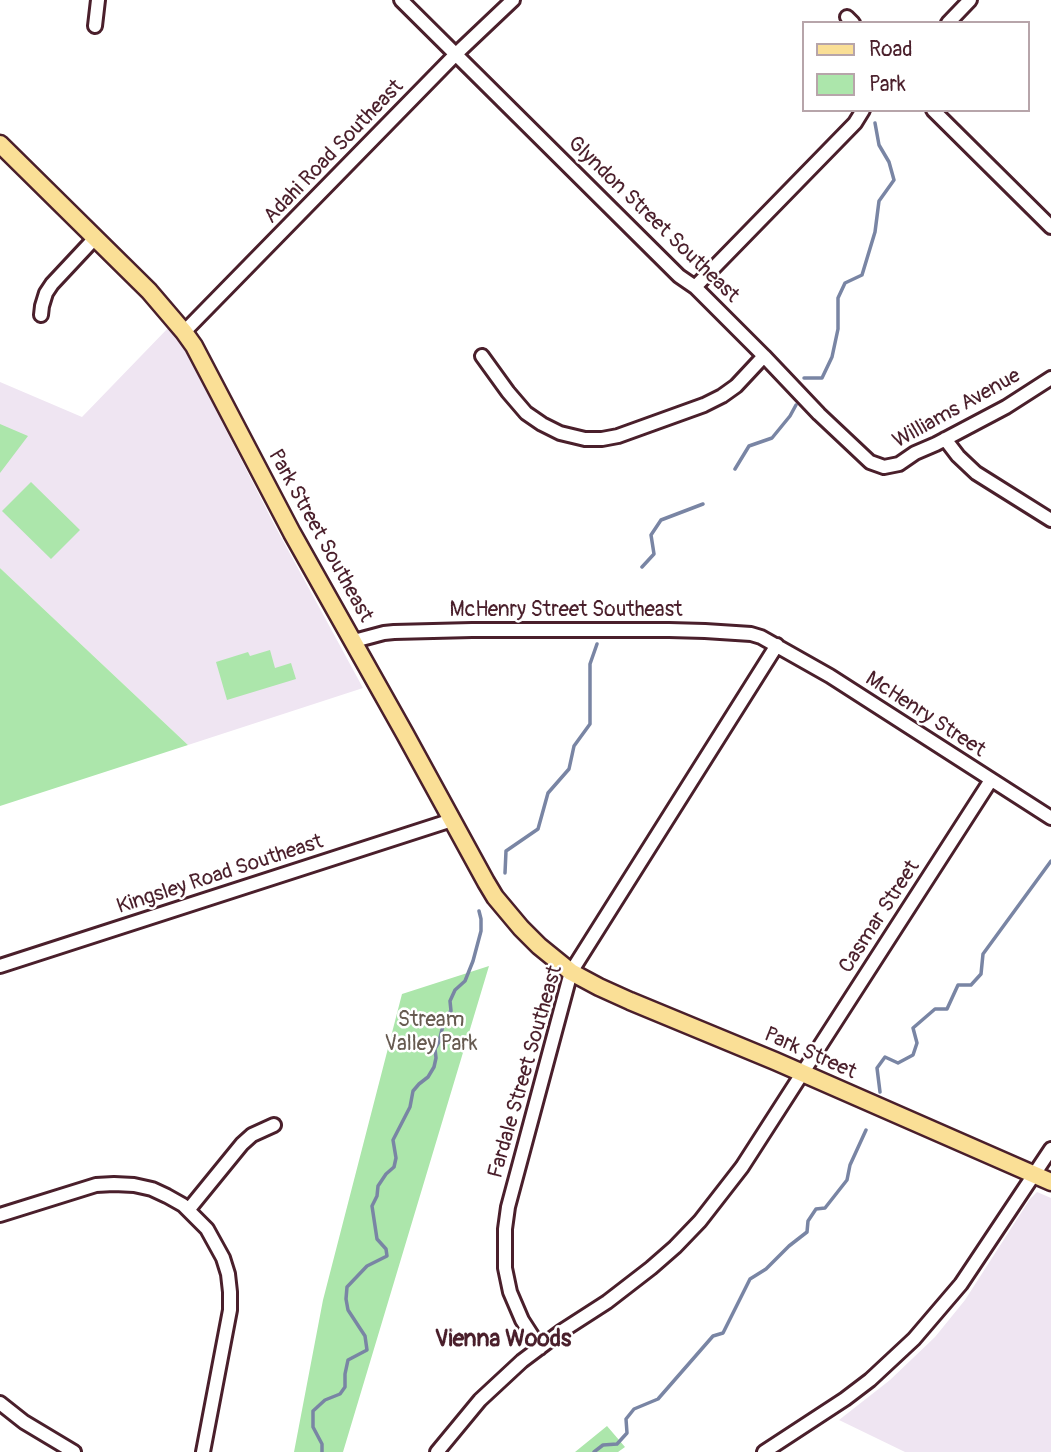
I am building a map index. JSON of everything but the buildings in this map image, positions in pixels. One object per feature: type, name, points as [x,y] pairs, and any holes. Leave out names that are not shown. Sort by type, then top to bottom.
[{"type":"main road","name":"Park Street Southeast","points":[[0,144],[149,291],[184,332],[212,378],[292,533],[495,897],[539,946],[571,972]]},
{"type":"main road","name":"Park Street","points":[[571,972],[630,1002],[678,1020],[1032,1174]]},
{"type":"main road","points":[[1032,1174],[1051,1182]]},
{"type":"street","points":[[95,26],[98,0]]},
{"type":"street","name":"Glyndon Street Southeast","points":[[401,0],[679,276],[695,287],[765,356],[819,414],[863,456],[878,466]]},
{"type":"street","name":"Adahi Road Southeast","points":[[184,332],[456,54],[513,0]]},
{"type":"street","points":[[950,21],[970,0]]},
{"type":"street","points":[[695,287],[855,123],[862,112]]},
{"type":"street","points":[[935,112],[1051,227]]},
{"type":"street","points":[[41,315],[46,293],[52,284],[95,238]]},
{"type":"street","points":[[482,356],[526,413],[542,424],[570,436],[602,439],[643,428],[722,396],[736,386],[765,356]]},
{"type":"street","name":"Williams Avenue","points":[[878,466],[899,464],[915,453],[1006,407],[1051,378]]},
{"type":"street","points":[[945,439],[976,473],[1051,520]]},
{"type":"street","name":"McHenry Street Southeast","points":[[354,641],[394,632],[657,630],[751,634],[777,645]]},
{"type":"street","name":"McHenry Street","points":[[777,645],[1051,818]]},
{"type":"street","name":"Fardale Street Southeast","points":[[540,1348],[522,1320],[510,1292],[505,1268],[505,1229],[508,1207],[571,972],[777,645]]},
{"type":"street","name":"Casmar Street","points":[[437,1452],[480,1400],[522,1361],[651,1268],[700,1221],[742,1167],[991,780]]},
{"type":"street","name":"Kingsley Road Southeast","points":[[0,966],[452,820]]},
{"type":"street","points":[[188,1209],[242,1144],[252,1135],[274,1125]]},
{"type":"street","points":[[764,1452],[845,1399],[914,1339],[944,1306],[968,1273],[1051,1149]]},
{"type":"street","points":[[0,1215],[96,1185],[134,1185],[167,1196],[188,1209],[207,1229],[223,1258],[230,1292],[230,1310],[203,1452]]},
{"type":"street","points":[[0,1403],[24,1422],[74,1452]]},
{"type":"shaded area","points":[[170,326],[175,330],[275,526],[363,688],[188,745],[0,568],[0,382],[82,417]]},
{"type":"shaded area","points":[[1037,1192],[1051,1198],[1051,1452],[905,1452],[839,1420],[890,1380],[935,1337],[965,1300]]},
{"type":"green space","points":[[0,424],[28,436],[0,473]]},
{"type":"green space","points":[[31,482],[80,530],[51,559],[2,511]]},
{"type":"green space","points":[[0,568],[188,745],[0,806]]},
{"type":"green space","points":[[270,650],[275,668],[291,663],[296,679],[227,700],[216,662],[248,652],[250,656]]},
{"type":"green space","name":"Stream Valley Park","points":[[489,966],[343,1452],[294,1452],[323,1300],[402,994]]},
{"type":"green space","points":[[607,1426],[625,1447],[618,1452],[575,1452]]},
{"type":"waterway","points":[[804,378],[822,378],[832,357],[838,329],[838,298],[845,283],[862,275],[875,232],[879,201],[894,180],[889,162],[879,145],[875,123]]},
{"type":"waterway","points":[[735,469],[749,446],[772,438],[796,405]]},
{"type":"waterway","points":[[642,567],[654,554],[651,535],[661,520],[703,504]]},
{"type":"waterway","points":[[505,873],[506,851],[538,829],[548,793],[569,769],[574,746],[590,724],[590,664],[597,644]]},
{"type":"waterway","points":[[880,1092],[877,1068],[885,1057],[898,1063],[913,1055],[917,1043],[913,1028],[935,1009],[947,1009],[958,985],[971,985],[981,974],[983,954],[1051,861]]},
{"type":"waterway","points":[[322,1452],[322,1444],[313,1427],[313,1411],[325,1400],[340,1394],[345,1387],[348,1360],[367,1350],[365,1336],[348,1310],[347,1287],[367,1266],[387,1256],[386,1249],[377,1239],[372,1206],[378,1186],[394,1167],[396,1158],[393,1140],[410,1107],[413,1091],[434,1067],[435,1049],[445,1017],[451,1011],[450,1001],[455,990],[465,981],[473,961],[481,931],[479,911]]},
{"type":"waterway","points":[[594,1452],[603,1445],[617,1444],[627,1433],[626,1419],[634,1409],[658,1399],[713,1336],[723,1333],[750,1279],[766,1269],[807,1232],[808,1221],[816,1209],[825,1208],[847,1180],[850,1165],[866,1130]]},
{"type":"district","name":"Vienna Woods","points":[[503,1340]]}]
